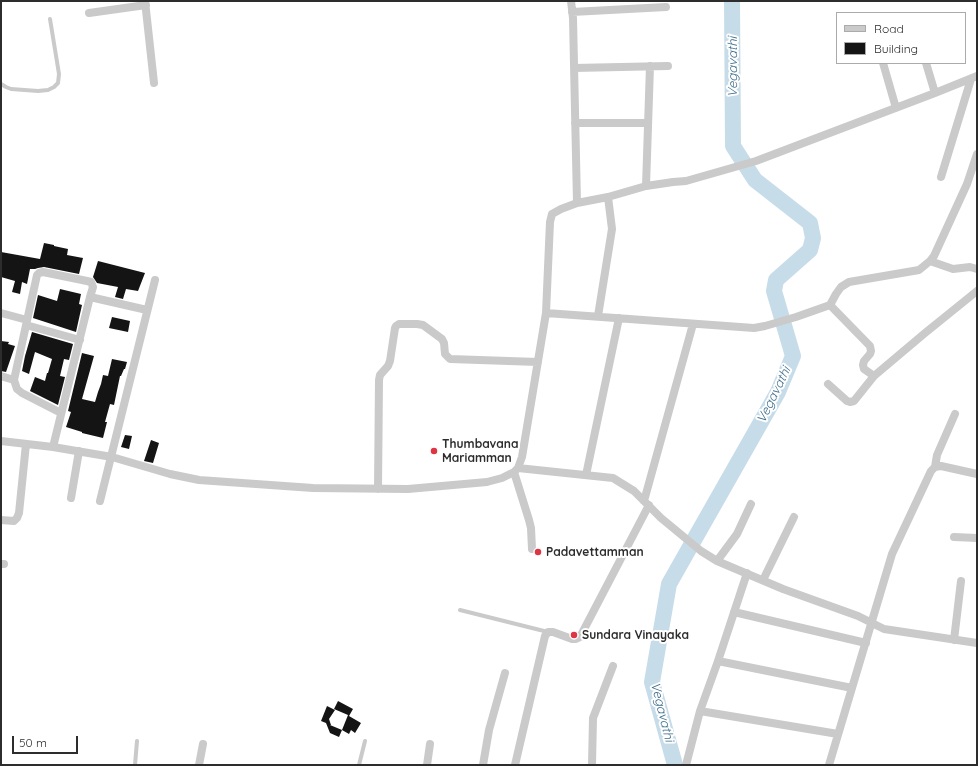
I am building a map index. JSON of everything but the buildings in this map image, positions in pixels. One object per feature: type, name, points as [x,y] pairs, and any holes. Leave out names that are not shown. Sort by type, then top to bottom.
[{"type":"street","points":[[571,1],[576,123],[577,203]]},
{"type":"street","points":[[89,12],[146,3],[154,83]]},
{"type":"street","points":[[572,12],[666,7]]},
{"type":"street","points":[[883,64],[896,108]]},
{"type":"street","points":[[926,64],[935,93]]},
{"type":"street","points":[[646,186],[650,66]]},
{"type":"street","points":[[574,68],[668,66]]},
{"type":"street","points":[[532,549],[531,528],[516,470],[522,457],[546,313],[550,222],[552,214],[577,203],[608,197],[646,186],[686,181],[756,161],[974,78]]},
{"type":"street","points":[[941,177],[974,78]]},
{"type":"street","points":[[576,123],[648,123]]},
{"type":"street","points":[[546,313],[750,328],[771,325],[830,305],[841,287],[849,282],[919,270],[930,261],[934,256],[967,184],[977,154]]},
{"type":"street","points":[[598,316],[612,229],[608,197]]},
{"type":"street","points":[[930,261],[953,269],[970,267],[977,269]]},
{"type":"street","points":[[53,447],[62,413],[90,297],[93,287],[91,282],[43,272],[37,275],[14,380],[17,389],[22,393],[62,413]]},
{"type":"street","points":[[100,501],[155,280]]},
{"type":"street","points":[[828,384],[847,401],[854,401],[874,376],[977,291]]},
{"type":"street","points":[[90,297],[148,310]]},
{"type":"street","points":[[830,305],[870,346],[870,354],[864,361],[863,365],[864,368],[874,376]]},
{"type":"street","points":[[1,313],[80,340]]},
{"type":"street","points":[[586,475],[619,318]]},
{"type":"street","points":[[378,489],[379,380],[380,375],[390,362],[396,326],[399,324],[423,325],[442,339],[445,354],[450,359],[538,362]]},
{"type":"street","points":[[515,765],[545,636],[548,632],[553,632],[572,639],[580,637],[647,503],[693,324]]},
{"type":"street","points":[[1,376],[14,380]]},
{"type":"street","points":[[936,467],[937,455],[954,414]]},
{"type":"street","points":[[1,440],[112,457],[185,478],[313,488],[408,490],[487,482],[502,478],[516,470],[614,478],[634,491],[661,518],[701,551],[717,561],[783,589],[858,616],[884,629],[977,643]]},
{"type":"street","points":[[1,520],[14,521],[19,513],[26,444]]},
{"type":"street","points":[[71,498],[79,451]]},
{"type":"street","points":[[829,765],[892,554],[931,471],[936,467],[941,466],[977,474]]},
{"type":"street","points":[[717,561],[737,534],[751,504]]},
{"type":"street","points":[[762,580],[794,517]]},
{"type":"street","points":[[954,537],[977,538]]},
{"type":"street","points":[[686,765],[700,711],[747,573]]},
{"type":"street","points":[[954,640],[961,581]]},
{"type":"street","points":[[734,612],[866,643]]},
{"type":"street","points":[[718,661],[852,688]]},
{"type":"street","points":[[592,765],[593,718],[612,666]]},
{"type":"street","points":[[483,765],[489,730],[505,673]]},
{"type":"street","points":[[700,711],[838,734]]},
{"type":"street","points":[[199,765],[203,744]]},
{"type":"street","points":[[428,765],[430,744]]},
{"type":"lane","points":[[1,84],[12,89],[38,91],[48,90],[58,83],[59,74],[50,19]]},
{"type":"lane","points":[[460,610],[548,632]]},
{"type":"lane","points":[[135,765],[137,741]]},
{"type":"lane","points":[[359,765],[365,742]]},
{"type":"waterway","name":"Vegavathi","points":[[675,765],[652,682],[669,584],[778,392],[793,356],[774,291],[776,280],[810,250],[813,238],[810,223],[755,180],[733,146],[732,1]]},
{"type":"place","name":"Thumbavana Mariamman","points":[[434,451]]},
{"type":"place","name":"Padavettamman","points":[[538,552]]},
{"type":"place","name":"Sundara Vinayaka","points":[[574,635]]}]
